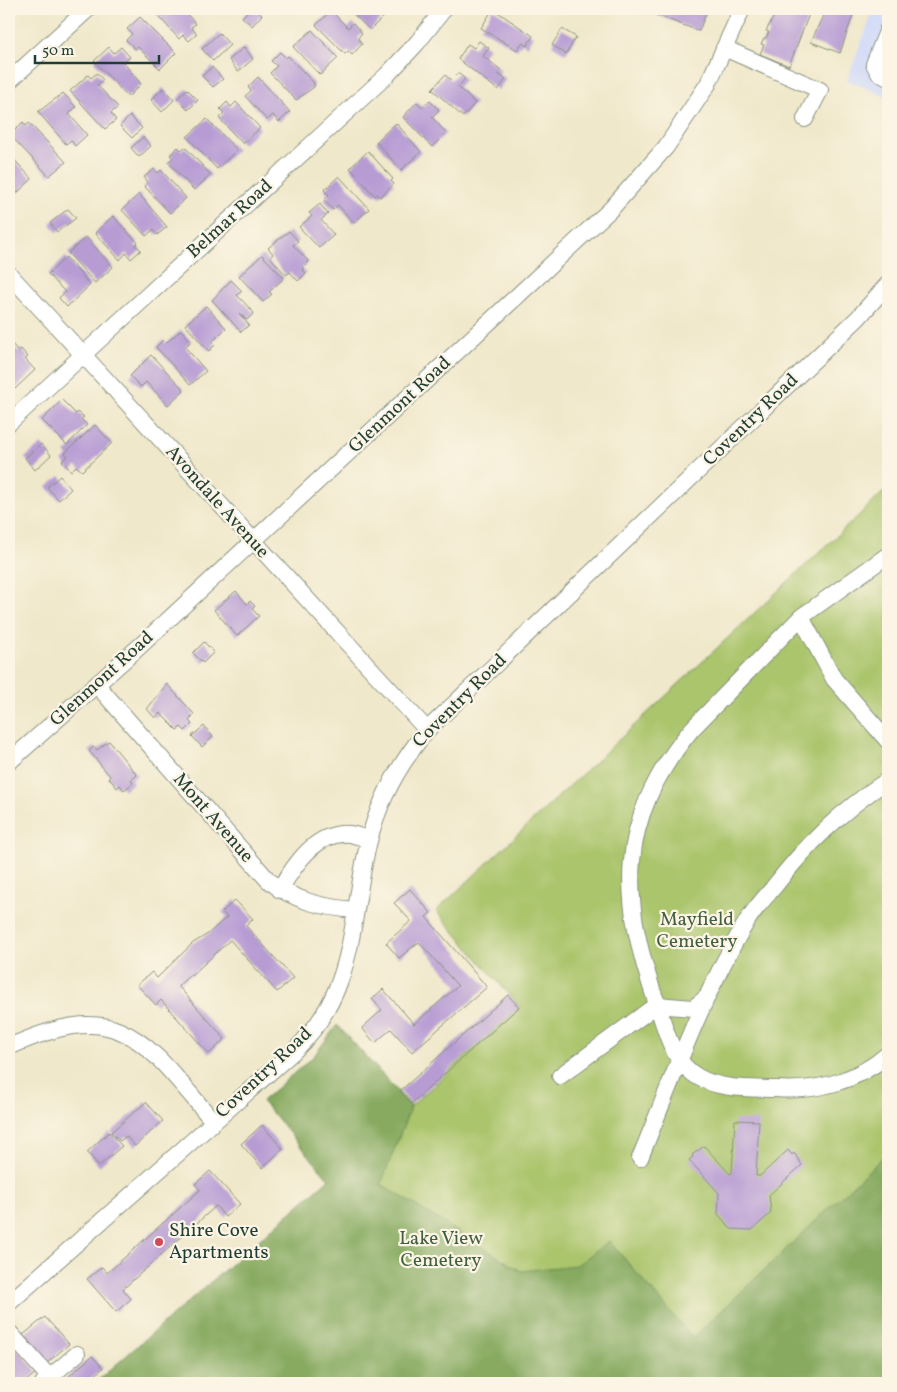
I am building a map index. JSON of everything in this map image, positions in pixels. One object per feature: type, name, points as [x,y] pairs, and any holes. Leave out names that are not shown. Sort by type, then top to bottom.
[{"type":"street","points":[[9,82],[88,9]]},
{"type":"street","name":"Belmar Road","points":[[9,423],[387,75],[417,43],[444,9]]},
{"type":"street","name":"Glenmont Road","points":[[9,762],[97,685],[611,209],[666,147],[708,84],[742,9]]},
{"type":"street","points":[[888,29],[874,64],[879,73],[888,78]]},
{"type":"street","points":[[724,48],[820,90],[805,119]]},
{"type":"street","name":"Avondale Avenue","points":[[9,274],[83,353],[252,542],[427,730]]},
{"type":"street","name":"Coventry Road","points":[[9,1303],[294,1051],[318,1024],[331,1005],[345,971],[354,910],[369,839],[392,780],[410,750],[427,730],[858,318],[888,284]]},
{"type":"street","points":[[888,555],[801,617],[691,730],[674,750],[646,800],[635,838],[630,880],[636,934],[657,1005],[674,1054],[680,1062],[698,1077],[717,1084],[790,1090],[816,1088],[851,1078],[875,1065],[888,1054]]},
{"type":"street","points":[[801,617],[834,679],[888,741]]},
{"type":"street","name":"Mont Avenue","points":[[97,685],[255,866],[280,890],[308,903],[354,910]]},
{"type":"street","points":[[872,723],[888,730]]},
{"type":"street","points":[[640,1158],[706,997],[748,919],[800,852],[834,820],[888,780]]},
{"type":"street","points":[[280,890],[302,854],[330,837],[349,834],[369,839]]},
{"type":"street","points":[[560,1076],[657,1005],[693,1008],[706,997]]},
{"type":"street","points":[[9,1047],[61,1027],[90,1024],[115,1029],[135,1038],[151,1050],[213,1121]]},
{"type":"street","points":[[9,1332],[47,1380],[77,1354]]},
{"type":"shaded area","points":[[874,9],[888,9],[888,98],[847,80]]},
{"type":"green space","name":"Mayfield Cemetery","points":[[888,488],[888,1383],[95,1383],[329,1179],[262,1101],[314,1056],[337,1025],[411,1106],[520,1007],[436,911]]},
{"type":"green space","name":"Lake View Cemetery","points":[[337,1025],[411,1106],[381,1184],[521,1271],[577,1265],[609,1241],[693,1338],[888,1152],[888,1383],[95,1383],[329,1179],[262,1101],[314,1056]]},
{"type":"building","points":[[152,9],[182,9],[196,24],[191,27],[197,34],[189,41],[183,35],[179,39]]},
{"type":"building","points":[[250,9],[255,9],[262,15],[252,26],[242,17]]},
{"type":"building","points":[[348,9],[382,9],[386,14],[370,30]]},
{"type":"building","points":[[493,9],[533,36],[527,46],[522,43],[517,50],[481,28]]},
{"type":"building","points":[[640,9],[693,9],[706,13],[699,31]]},
{"type":"building","points":[[778,9],[811,9],[789,66],[760,54],[764,45],[761,44],[769,32],[766,31]]},
{"type":"building","points":[[826,9],[855,9],[840,53],[811,42]]},
{"type":"building","points":[[331,11],[348,28],[353,23],[362,33],[358,38],[362,44],[352,55],[348,51],[345,54],[316,25]]},
{"type":"building","points":[[140,17],[176,53],[160,69],[138,47],[135,49],[126,40],[132,34],[127,29]]},
{"type":"building","points":[[562,29],[576,37],[566,54],[552,45]]},
{"type":"building","points":[[312,30],[338,58],[320,75],[293,47]]},
{"type":"building","points":[[219,33],[230,45],[213,61],[202,49]]},
{"type":"building","points":[[479,41],[489,48],[483,56],[501,70],[498,74],[506,79],[498,90],[458,59],[468,44],[474,48]]},
{"type":"building","points":[[109,47],[114,53],[121,47],[130,57],[123,62],[141,84],[128,97],[94,61]]},
{"type":"building","points":[[244,47],[253,59],[238,72],[229,60]]},
{"type":"building","points":[[280,52],[286,58],[288,56],[314,83],[314,87],[296,100],[270,73],[277,66],[271,61]]},
{"type":"building","points":[[212,67],[223,79],[213,87],[202,76]]},
{"type":"building","points":[[97,73],[103,80],[97,85],[118,107],[111,113],[116,120],[105,129],[70,91],[88,75],[91,78]]},
{"type":"building","points":[[458,73],[465,79],[458,87],[475,103],[463,117],[432,89],[445,75],[451,80]]},
{"type":"building","points":[[258,77],[290,112],[279,122],[273,115],[267,120],[245,96],[251,91],[248,87]]},
{"type":"building","points":[[163,88],[174,100],[162,112],[151,100]]},
{"type":"building","points":[[187,89],[198,100],[188,110],[177,99]]},
{"type":"building","points":[[63,93],[76,107],[69,114],[87,135],[75,146],[71,140],[66,144],[38,112]]},
{"type":"building","points":[[430,101],[439,110],[432,117],[446,133],[432,147],[403,117],[417,102],[422,107]]},
{"type":"building","points":[[227,102],[231,107],[236,102],[260,128],[243,144],[219,118],[224,113],[220,109]]},
{"type":"building","points":[[130,116],[142,128],[132,138],[120,126]]},
{"type":"building","points":[[207,119],[237,150],[217,169],[187,137]]},
{"type":"building","points":[[23,122],[26,126],[29,123],[66,162],[49,176],[10,135]]},
{"type":"building","points":[[396,123],[421,152],[401,170],[376,142]]},
{"type":"building","points":[[143,137],[151,146],[139,157],[131,148]]},
{"type":"building","points":[[178,147],[181,150],[185,147],[211,175],[194,190],[168,162],[173,158],[170,155]]},
{"type":"building","points":[[368,151],[393,179],[391,181],[394,184],[380,197],[377,194],[375,196],[350,168]]},
{"type":"building","points":[[9,154],[32,179],[15,195],[9,189]]},
{"type":"building","points":[[154,169],[158,173],[161,170],[186,198],[170,213],[144,186],[148,182],[144,177]]},
{"type":"building","points":[[339,176],[369,209],[354,223],[338,205],[333,210],[324,200],[329,195],[324,190]]},
{"type":"building","points":[[139,194],[167,227],[157,235],[153,230],[146,236],[122,210]]},
{"type":"building","points":[[320,204],[328,214],[321,220],[334,235],[319,248],[299,227],[312,216],[309,213]]},
{"type":"building","points":[[68,209],[76,218],[57,232],[50,223]]},
{"type":"building","points":[[113,216],[138,243],[135,245],[141,250],[131,259],[126,253],[120,260],[95,233]]},
{"type":"building","points":[[289,231],[298,241],[293,245],[309,262],[302,269],[306,273],[298,281],[290,272],[286,275],[270,257],[273,254],[268,248]]},
{"type":"building","points":[[86,237],[113,267],[95,283],[68,253]]},
{"type":"building","points":[[262,255],[284,278],[269,292],[272,294],[263,302],[239,276]]},
{"type":"building","points":[[66,257],[90,285],[67,307],[59,298],[65,292],[48,274]]},
{"type":"building","points":[[231,280],[242,291],[237,295],[254,313],[247,320],[239,313],[249,325],[241,332],[212,300]]},
{"type":"building","points":[[206,306],[226,328],[212,342],[215,345],[209,351],[185,325]]},
{"type":"building","points":[[181,330],[191,341],[185,347],[206,371],[190,385],[156,347],[163,340],[166,343]]},
{"type":"building","points":[[12,344],[18,351],[21,349],[28,357],[25,359],[35,370],[15,389],[9,382],[9,347]]},
{"type":"building","points":[[151,355],[184,390],[168,405],[146,382],[141,387],[130,376]]},
{"type":"building","points":[[62,400],[76,414],[78,412],[84,417],[81,419],[87,425],[67,445],[42,420]]},
{"type":"building","points":[[95,425],[112,443],[82,471],[76,466],[71,471],[62,461],[68,456],[65,453]]},
{"type":"building","points":[[41,444],[51,455],[35,470],[25,458]]},
{"type":"building","points":[[60,476],[71,489],[59,500],[47,487]]},
{"type":"building","points":[[236,591],[247,604],[250,601],[255,606],[252,609],[259,616],[237,636],[214,610]]},
{"type":"building","points":[[204,642],[214,652],[203,663],[193,653]]},
{"type":"building","points":[[167,684],[194,714],[189,721],[192,724],[185,731],[181,727],[177,730],[160,713],[155,718],[147,709]]},
{"type":"building","points":[[204,726],[213,737],[202,747],[192,736]]},
{"type":"building","points":[[109,741],[137,775],[131,780],[133,783],[124,790],[120,785],[117,788],[109,778],[110,776],[89,751],[94,747],[97,750]]},
{"type":"building","points":[[410,889],[431,913],[426,917],[487,987],[412,1052],[391,1029],[375,1043],[362,1028],[382,1010],[372,999],[383,989],[414,1024],[458,986],[419,942],[399,958],[386,943],[411,921],[394,903]]},
{"type":"building","points":[[235,900],[253,919],[246,926],[293,978],[277,992],[230,940],[190,975],[178,986],[225,1039],[209,1054],[161,1000],[156,1005],[137,985],[152,972],[157,978],[193,943],[208,934],[227,917],[222,912]]},
{"type":"building","points":[[508,995],[519,1007],[411,1104],[400,1091]]},
{"type":"building","points":[[146,1102],[163,1121],[135,1146],[126,1136],[120,1141],[111,1132]]},
{"type":"building","points":[[735,1120],[759,1121],[756,1176],[760,1176],[788,1150],[792,1155],[794,1153],[802,1165],[769,1195],[771,1213],[752,1230],[731,1229],[718,1214],[719,1193],[689,1160],[693,1157],[692,1155],[704,1146],[730,1174],[732,1173]]},
{"type":"building","points":[[262,1125],[283,1149],[262,1168],[241,1144]]},
{"type":"building","points":[[109,1132],[122,1146],[99,1166],[87,1152]]},
{"type":"building","name":"Shire Cove Apartments","points":[[210,1171],[240,1204],[225,1217],[216,1206],[123,1289],[131,1299],[116,1312],[87,1279],[102,1267],[107,1273],[200,1190],[195,1184]]},
{"type":"building","points":[[45,1317],[69,1344],[47,1363],[23,1335]]},
{"type":"building","points":[[13,1344],[37,1372],[24,1383],[9,1382],[9,1348]]},
{"type":"building","points":[[92,1356],[103,1368],[86,1383],[61,1383]]},
{"type":"place","name":"Shire Cove Apartments","points":[[159,1242]]}]
